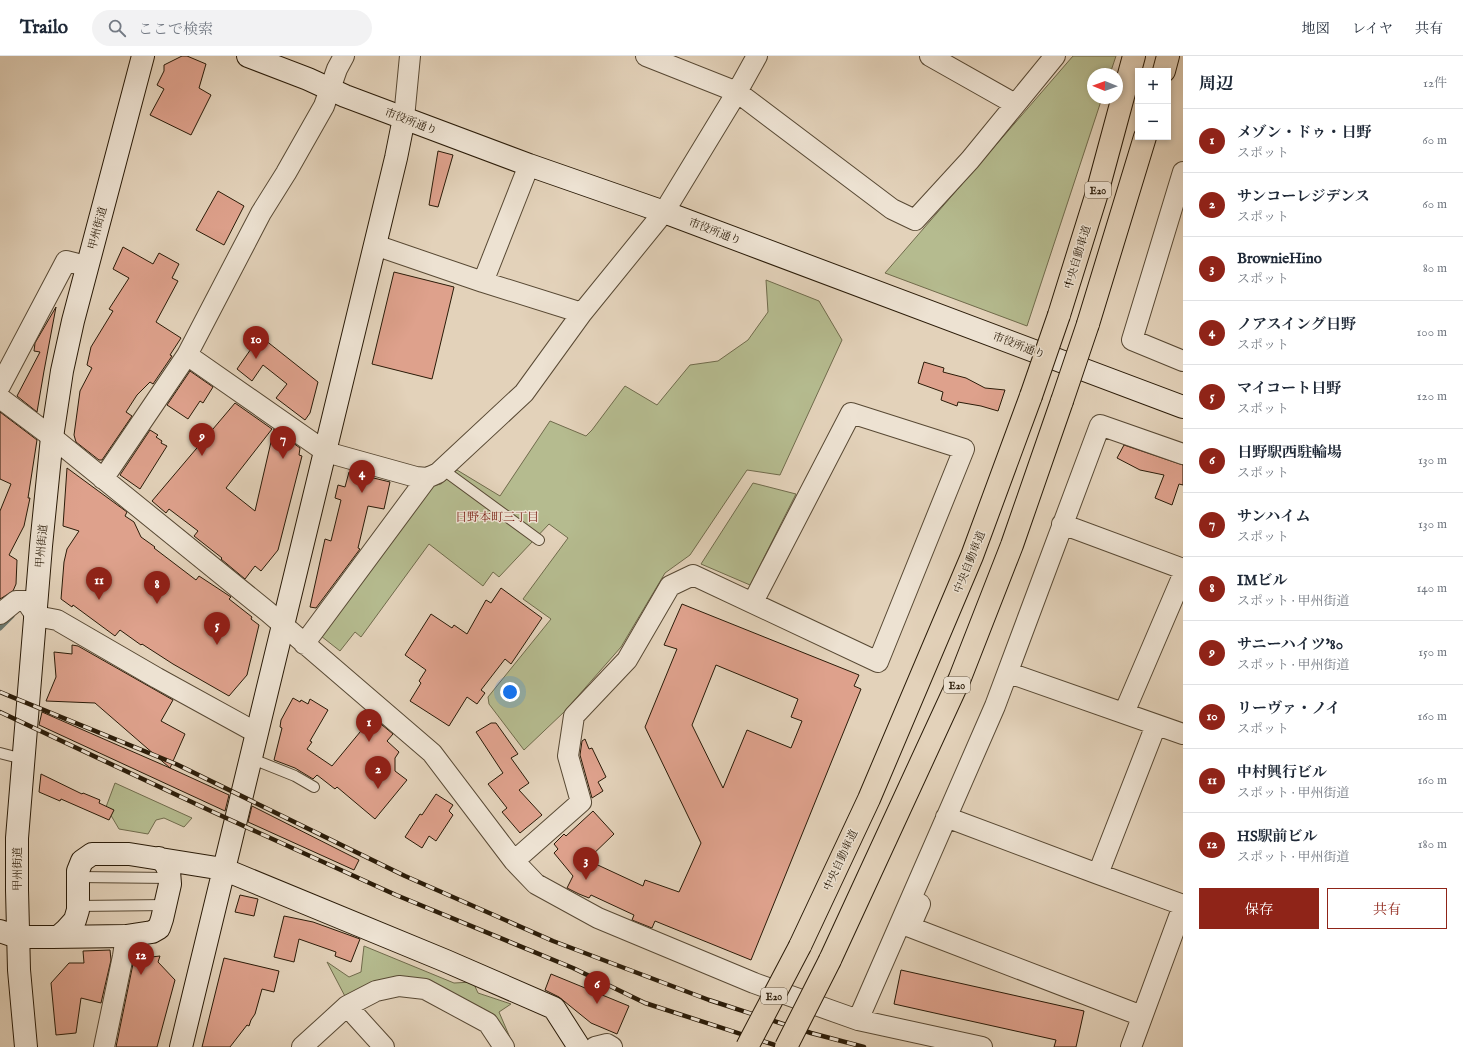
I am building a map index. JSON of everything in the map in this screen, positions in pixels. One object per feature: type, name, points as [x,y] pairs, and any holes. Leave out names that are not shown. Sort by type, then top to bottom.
[{"type":"highway","points":[[1165,68],[1168,56]]},
{"type":"highway","name":"中央自動車道","points":[[747,1047],[800,946],[869,799],[972,556],[1059,315],[1097,193],[1133,59]]},
{"type":"highway","name":"E20","points":[[786,1047],[830,960],[960,678],[1012,545],[1062,400],[1088,324],[1144,140]]},
{"type":"street","name":"甲州街道","points":[[26,1047],[19,982],[9,934],[52,436],[72,320],[143,56]]},
{"type":"street","name":"市役所通り","points":[[248,56],[404,118],[529,165],[664,212],[1183,407]]},
{"type":"street","points":[[103,479],[187,355],[261,214],[324,106],[337,69],[344,56]]},
{"type":"street","points":[[181,1047],[250,758],[248,729],[283,626],[396,158],[404,118],[410,56]]},
{"type":"street","points":[[646,56],[737,92],[892,209],[915,220],[970,160],[1055,56]]},
{"type":"street","points":[[304,644],[435,474],[524,392],[582,313],[664,212],[737,92],[757,56]]},
{"type":"street","points":[[930,56],[1015,104]]},
{"type":"street","points":[[483,282],[529,165]]},
{"type":"street","points":[[1183,172],[1175,229],[1132,340],[1183,361]]},
{"type":"street","points":[[375,245],[483,282],[582,313]]},
{"type":"street","points":[[0,386],[66,261],[86,266]]},
{"type":"street","points":[[187,355],[326,452],[416,477],[435,474]]},
{"type":"street","points":[[0,398],[52,436],[283,626],[432,753],[514,861],[536,884],[598,918],[754,983],[858,1020],[982,1047]]},
{"type":"street","points":[[514,861],[581,802],[568,756],[574,716],[627,660],[670,586],[693,575],[878,662],[964,449],[851,413],[753,602]]},
{"type":"street","points":[[858,1020],[995,706],[1100,425],[1183,454]]},
{"type":"street","points":[[1062,524],[1183,569]]},
{"type":"street","points":[[1124,713],[1183,575]]},
{"type":"street","points":[[0,614],[16,601],[26,601],[36,616],[57,620],[248,729]]},
{"type":"street","points":[[1008,673],[1183,734]]},
{"type":"street","points":[[1098,874],[1156,725]]},
{"type":"street","points":[[946,817],[1183,905],[1130,1047]]},
{"type":"street","points":[[946,817],[949,840],[910,927],[1142,1016]]},
{"type":"street","points":[[58,937],[75,920],[78,908],[78,871],[82,861],[92,854],[129,854],[223,869],[446,961],[554,1008],[579,1047]]},
{"type":"street","points":[[9,934],[58,937],[117,936],[152,932],[159,928],[166,905],[170,881],[169,871],[159,858]]},
{"type":"street","points":[[170,881],[186,867],[195,864]]},
{"type":"street","points":[[78,908],[97,929],[117,936]]},
{"type":"street","points":[[104,1047],[124,956],[117,936]]},
{"type":"street","points":[[302,1047],[347,1006],[376,991],[399,986],[425,989],[488,1023],[504,1047]]},
{"type":"street","points":[[354,1015],[377,1044]]},
{"type":"street","points":[[595,1047],[607,1044],[612,1047]]},
{"type":"lane","points":[[435,474],[539,540]]},
{"type":"lane","points":[[0,753],[23,759]]},
{"type":"lane","points":[[250,758],[295,776],[314,786]]},
{"type":"lane","points":[[78,877],[170,881]]},
{"type":"lane","points":[[78,908],[166,905]]},
{"type":"green space","points":[[1073,56],[1116,56],[1112,68],[1087,68],[1087,104],[1100,104],[1027,326],[885,273]]},
{"type":"green space","points":[[766,280],[819,301],[842,340],[780,475],[747,470],[690,555],[665,573],[621,647],[564,712],[524,750],[489,704],[488,697],[551,619],[523,599],[568,538],[549,524],[499,577],[493,572],[483,586],[429,544],[361,637],[355,632],[340,651],[321,636],[424,488],[441,484],[457,470],[500,496],[550,421],[586,436],[625,386],[657,405],[690,365],[718,361],[748,340],[768,312]]},
{"type":"green space","points":[[753,483],[796,494],[750,585],[701,564]]},
{"type":"green space","points":[[115,783],[192,818],[184,827],[164,818],[156,820],[148,834],[119,829],[106,807]]},
{"type":"green space","points":[[364,946],[454,983],[473,982],[478,993],[511,1004],[499,1012],[514,1047],[429,988],[348,1002],[327,962],[349,977],[361,972]]},
{"type":"building","points":[[182,56],[187,56],[206,64],[199,88],[211,95],[191,135],[150,115],[164,89],[157,85],[164,71],[164,65]]},
{"type":"building","points":[[438,151],[453,155],[438,207],[429,205]]},
{"type":"building","points":[[218,191],[244,206],[224,245],[196,230]]},
{"type":"building","points":[[123,247],[153,264],[159,253],[179,264],[172,278],[178,281],[156,322],[181,338],[170,355],[172,356],[153,384],[150,382],[137,395],[126,412],[132,416],[102,460],[99,460],[76,442],[74,435],[80,391],[92,368],[87,365],[91,347],[113,311],[109,309],[129,278],[113,269]]},
{"type":"building","points":[[394,272],[454,287],[432,379],[372,364]]},
{"type":"building","points":[[56,307],[37,412],[17,396],[40,352],[34,351],[35,343]]},
{"type":"building","points":[[260,336],[318,382],[310,413],[305,420],[276,398],[287,384],[263,365],[252,381],[237,369]]},
{"type":"building","points":[[924,362],[944,368],[943,372],[966,378],[985,388],[1005,390],[998,411],[958,402],[957,406],[941,400],[943,392],[918,383]]},
{"type":"building","points":[[190,371],[213,387],[203,403],[200,401],[188,419],[167,405]]},
{"type":"building","points":[[235,403],[272,429],[226,488],[255,511],[274,429],[300,448],[299,455],[302,456],[278,550],[261,571],[255,566],[245,579],[221,559],[222,558],[194,536],[198,531],[169,509],[166,513],[152,501]]},
{"type":"building","points":[[0,412],[37,440],[28,498],[30,498],[24,526],[9,555],[17,560],[16,584],[13,591],[0,599],[0,511],[11,484],[0,479]]},
{"type":"building","points":[[150,430],[158,435],[156,437],[162,441],[161,443],[167,446],[140,489],[120,475]]},
{"type":"building","points":[[1124,445],[1183,465],[1183,485],[1179,484],[1172,505],[1155,498],[1164,475],[1140,470],[1117,458]]},
{"type":"building","points":[[67,468],[127,512],[125,516],[134,522],[141,537],[155,547],[154,548],[196,580],[199,576],[231,597],[229,599],[252,617],[251,619],[259,625],[247,675],[229,696],[173,664],[142,644],[141,645],[120,630],[115,636],[73,605],[72,607],[61,599],[64,562],[67,549],[79,531],[63,526]]},
{"type":"building","points":[[349,472],[390,482],[384,509],[368,506],[358,548],[360,549],[316,608],[310,607],[325,539],[331,541],[341,500],[335,498],[338,485],[345,487]]},
{"type":"building","points":[[501,588],[542,618],[511,664],[505,659],[481,690],[485,693],[477,704],[467,697],[449,726],[410,701],[421,683],[419,681],[426,670],[405,655],[431,614],[452,628],[454,625],[467,634],[486,600],[491,603]]},
{"type":"building","points":[[682,604],[859,675],[854,686],[861,689],[751,960],[655,921],[652,928],[632,920],[634,915],[591,895],[589,898],[567,888],[573,876],[554,853],[558,849],[554,844],[564,834],[566,836],[593,811],[614,834],[587,860],[643,886],[645,880],[679,892],[701,843],[645,727],[677,649],[664,645]],"holes":[[[716,665],[798,699],[791,717],[802,721],[791,748],[747,730],[723,788],[692,725]]]},
{"type":"building","points":[[72,645],[78,646],[173,700],[161,721],[185,734],[170,768],[95,703],[46,701],[56,677],[54,652],[72,654]]},
{"type":"building","points":[[293,698],[308,704],[310,699],[328,710],[307,749],[332,766],[365,726],[369,729],[376,720],[393,734],[387,741],[399,752],[395,758],[395,771],[407,780],[375,819],[337,787],[335,789],[317,775],[313,779],[295,768],[274,760],[282,728],[280,727],[281,720]]},
{"type":"building","points":[[42,712],[229,795],[225,811],[39,725]]},
{"type":"building","points":[[491,723],[496,723],[518,754],[511,758],[529,783],[519,790],[542,815],[520,833],[502,812],[507,808],[488,784],[503,773],[476,732]]},
{"type":"building","points":[[585,739],[589,749],[592,748],[606,777],[598,782],[603,791],[592,798],[580,755],[582,741]]},
{"type":"building","points":[[41,774],[82,794],[83,793],[100,800],[99,803],[114,810],[109,820],[61,799],[60,801],[39,792]]},
{"type":"building","points":[[436,794],[453,805],[449,811],[453,815],[436,841],[429,836],[422,848],[405,837],[420,814],[422,815]]},
{"type":"building","points":[[252,806],[359,860],[354,870],[248,822]]},
{"type":"building","points":[[240,895],[258,899],[254,916],[235,912]]},
{"type":"building","points":[[284,916],[313,922],[360,939],[351,962],[335,956],[336,952],[299,939],[294,962],[274,957]]},
{"type":"building","points":[[110,950],[111,960],[101,1003],[81,998],[76,1033],[56,1035],[51,983],[69,963],[84,963],[83,951]]},
{"type":"building","points":[[160,956],[158,962],[175,980],[157,1047],[116,1047],[134,959]]},
{"type":"building","points":[[224,958],[279,971],[274,992],[262,989],[255,1014],[249,1026],[247,1025],[230,1047],[202,1047]]},
{"type":"building","points":[[901,970],[1084,1011],[1076,1047],[1054,1047],[1056,1040],[894,1004]]},
{"type":"building","points":[[551,974],[629,1006],[617,1034],[591,1023],[559,997],[545,990]]},
{"type":"waterway","points":[[0,628],[12,616]]},
{"type":"railway","points":[[0,692],[176,764],[405,876],[553,941],[709,1000],[811,1033],[864,1047]]},
{"type":"railway","points":[[0,712],[213,812],[396,895],[573,968],[645,1003],[781,1047]]},
{"type":"place","name":"リーヴァ・ノイ","points":[[256,359]]},
{"type":"place","name":"サニーハイツ'80","points":[[202,456]]},
{"type":"place","name":"サンハイム","points":[[283,459]]},
{"type":"place","name":"ノアスイング日野","points":[[362,493]]},
{"type":"place","name":"中村興行ビル","points":[[99,600]]},
{"type":"place","name":"IMビル","points":[[157,604]]},
{"type":"place","name":"マイコート日野","points":[[217,645]]},
{"type":"place","name":"メゾン・ドゥ・日野","points":[[369,742]]},
{"type":"place","name":"サンコーレジデンス","points":[[378,789]]},
{"type":"place","name":"BrownieHino","points":[[586,880]]},
{"type":"place","name":"HS駅前ビル","points":[[141,975]]},
{"type":"place","name":"日野駅西駐輪場","points":[[597,1004]]},
{"type":"district","name":"日野本町三丁目","points":[[497,517]]}]
